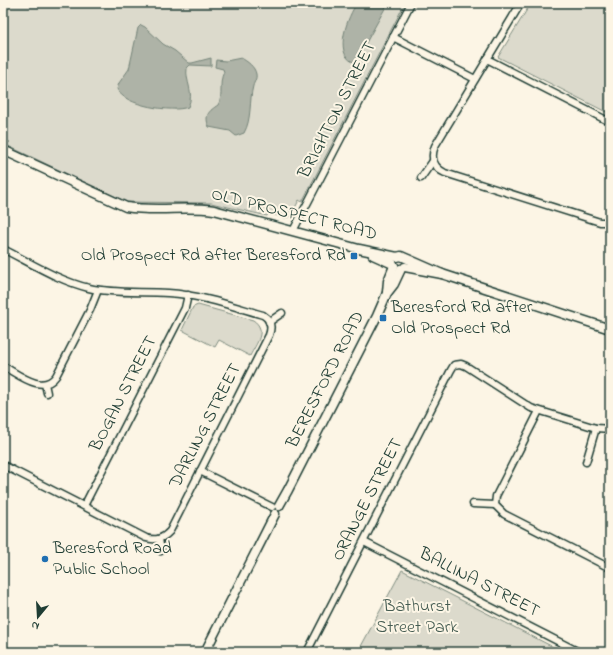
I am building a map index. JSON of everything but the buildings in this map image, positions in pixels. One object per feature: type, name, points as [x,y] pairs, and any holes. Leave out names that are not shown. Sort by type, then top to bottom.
[{"type":"main road","name":"OLD PROSPECT ROAD","points":[[3,150],[126,207],[209,209],[228,213],[359,249],[399,263],[442,274],[610,329]]},
{"type":"main road","name":"BERESFORD ROAD","points":[[206,652],[275,509],[288,490],[374,323],[387,293],[394,284],[399,263]]},
{"type":"street","name":"BRIGHTON STREET","points":[[293,231],[411,3]]},
{"type":"street","points":[[521,3],[435,146],[433,160],[438,168],[445,173],[600,222],[610,222]]},
{"type":"street","points":[[393,37],[475,79]]},
{"type":"street","points":[[487,59],[610,122]]},
{"type":"street","points":[[421,178],[433,160]]},
{"type":"street","points":[[3,249],[76,285],[112,292],[158,292],[188,295],[263,315],[269,322],[282,313]]},
{"type":"street","points":[[3,366],[34,382],[45,384],[51,382],[56,376],[90,310],[98,290]]},
{"type":"street","name":"BOGAN STREET","points":[[84,506],[185,308],[188,295]]},
{"type":"street","name":"DARLING STREET","points":[[159,539],[170,531],[269,335],[271,326],[269,322]]},
{"type":"street","name":"ORANGE STREET","points":[[307,652],[450,370],[457,362],[466,366],[525,405],[539,411],[596,428],[610,429]]},
{"type":"street","points":[[45,384],[47,393]]},
{"type":"street","points":[[495,505],[496,496],[539,411]]},
{"type":"street","points":[[586,462],[596,428]]},
{"type":"street","points":[[3,466],[146,538],[153,540],[159,539],[161,551]]},
{"type":"street","points":[[200,471],[275,509]]},
{"type":"street","points":[[473,504],[495,505],[504,514],[610,568]]},
{"type":"street","name":"BALLINA STREET","points":[[364,542],[579,652]]},
{"type":"green space","points":[[3,3],[405,3],[302,202],[299,200],[291,216],[285,218],[269,213],[267,216],[211,203],[127,202],[6,145],[10,142],[3,139]]},
{"type":"green space","points":[[531,3],[610,3],[610,114],[498,57]]},
{"type":"green space","points":[[198,305],[253,320],[260,328],[260,333],[258,342],[250,356],[219,340],[215,347],[182,330],[193,307]]},
{"type":"green space","name":"Bathurst Street Park","points":[[402,570],[563,652],[358,652]]},
{"type":"shaded area","points":[[357,3],[388,3],[357,59],[353,62],[347,57],[344,51],[343,43],[344,34],[350,16]]},
{"type":"shaded area","points":[[141,25],[163,44],[175,51],[189,63],[211,58],[211,66],[190,65],[187,68],[187,78],[191,97],[188,107],[172,109],[150,107],[129,100],[121,95],[117,89],[119,83],[129,69],[138,28]]},
{"type":"shaded area","points":[[241,58],[255,71],[256,79],[253,86],[247,128],[244,133],[236,136],[230,131],[209,127],[207,116],[212,109],[218,105],[221,98],[221,81],[224,72],[223,69],[215,67],[216,60],[226,61]]},
{"type":"place","name":"Old Prospect Rd after Beresford Rd","points":[[354,256]]},
{"type":"place","name":"Beresford Rd after Old Prospect Rd","points":[[383,318]]},
{"type":"place","name":"Beresford Road Public School","points":[[45,559]]}]
